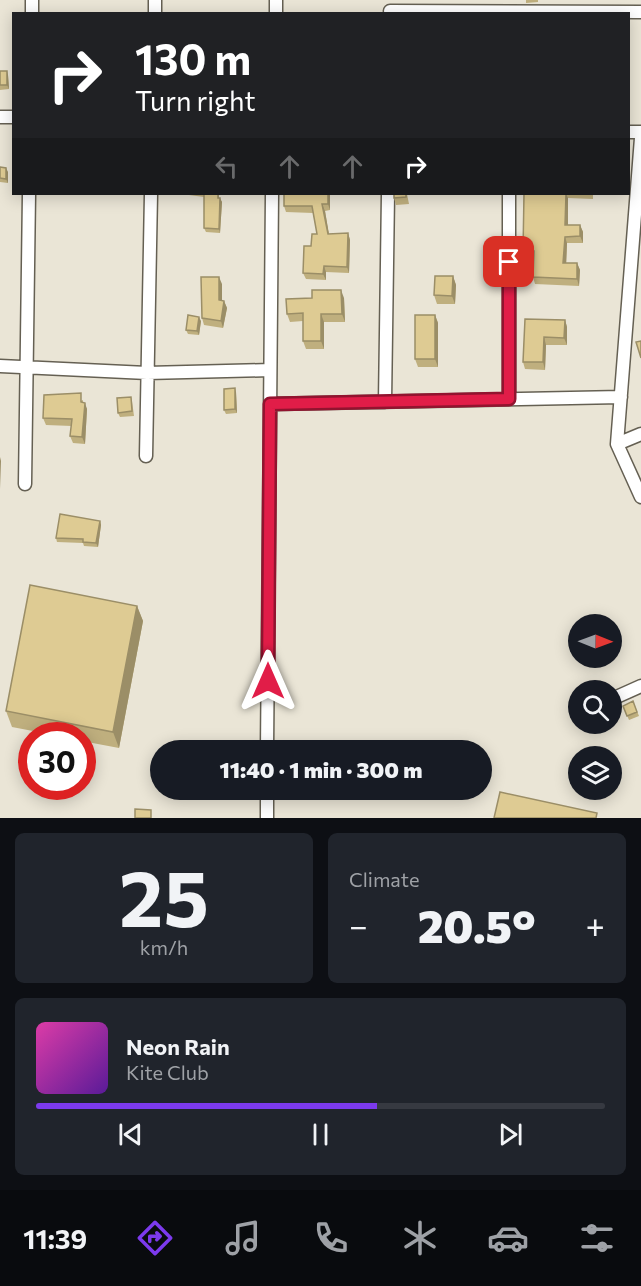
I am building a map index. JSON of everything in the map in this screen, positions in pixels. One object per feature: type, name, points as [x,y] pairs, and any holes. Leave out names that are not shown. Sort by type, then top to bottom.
[{"type":"street","points":[[390,8],[526,6],[641,12]]},
{"type":"street","points":[[641,138],[639,199],[617,444],[641,497]]},
{"type":"street","points":[[25,484],[29,195]]},
{"type":"street","points":[[146,456],[151,195]]},
{"type":"street","points":[[267,740],[272,195]]},
{"type":"street","points":[[385,402],[388,195]]},
{"type":"street","points":[[509,195],[509,399]]},
{"type":"street","points":[[0,366],[147,373],[270,370]]},
{"type":"street","points":[[270,404],[621,397]]},
{"type":"street","points":[[617,444],[641,434]]},
{"type":"street","points":[[622,695],[641,686]]},
{"type":"street","points":[[267,800],[267,818]]},
{"type":"building","points":[[0,71],[7,71],[7,85],[0,85]]},
{"type":"building","points":[[0,167],[6,168],[6,179],[0,178]]},
{"type":"building","points":[[204,195],[218,195],[220,198],[219,229],[204,228]]},
{"type":"building","points":[[284,195],[328,195],[328,204],[322,204],[328,234],[348,233],[347,267],[324,266],[323,274],[303,273],[304,246],[311,246],[312,234],[317,234],[312,206],[284,206]]},
{"type":"building","points":[[394,195],[406,195],[406,197],[394,198]]},
{"type":"building","points":[[524,195],[566,195],[565,225],[580,225],[580,236],[565,237],[563,263],[577,263],[577,279],[533,277],[534,251],[523,251]]},
{"type":"building","points":[[435,276],[453,276],[452,296],[434,295]]},
{"type":"building","points":[[201,277],[219,277],[219,300],[224,301],[221,321],[202,318]]},
{"type":"building","points":[[312,290],[341,290],[342,314],[321,314],[321,341],[303,341],[303,313],[287,314],[286,299],[312,298]]},
{"type":"building","points":[[188,315],[199,317],[197,331],[186,330]]},
{"type":"building","points":[[415,315],[435,315],[435,359],[415,359]]},
{"type":"building","points":[[525,319],[565,320],[564,338],[544,337],[543,362],[523,362]]},
{"type":"building","points":[[641,341],[641,358],[636,342]]},
{"type":"building","points":[[235,388],[235,409],[224,410],[224,389]]},
{"type":"building","points":[[81,393],[81,402],[85,403],[82,437],[70,436],[72,419],[43,418],[44,395]]},
{"type":"building","points":[[131,397],[132,411],[118,413],[117,398]]},
{"type":"building","points":[[60,514],[100,521],[96,543],[83,542],[83,539],[56,538]]},
{"type":"building","points":[[30,585],[137,606],[113,732],[96,729],[96,722],[62,722],[6,711]]},
{"type":"building","points":[[633,701],[637,712],[627,716],[623,706]]},
{"type":"building","points":[[500,792],[597,813],[596,818],[494,818]]},
{"type":"building","points":[[135,809],[151,810],[151,818],[135,818]]},
{"type":"route","points":[[268,681],[270,404],[509,399],[509,262]]}]
